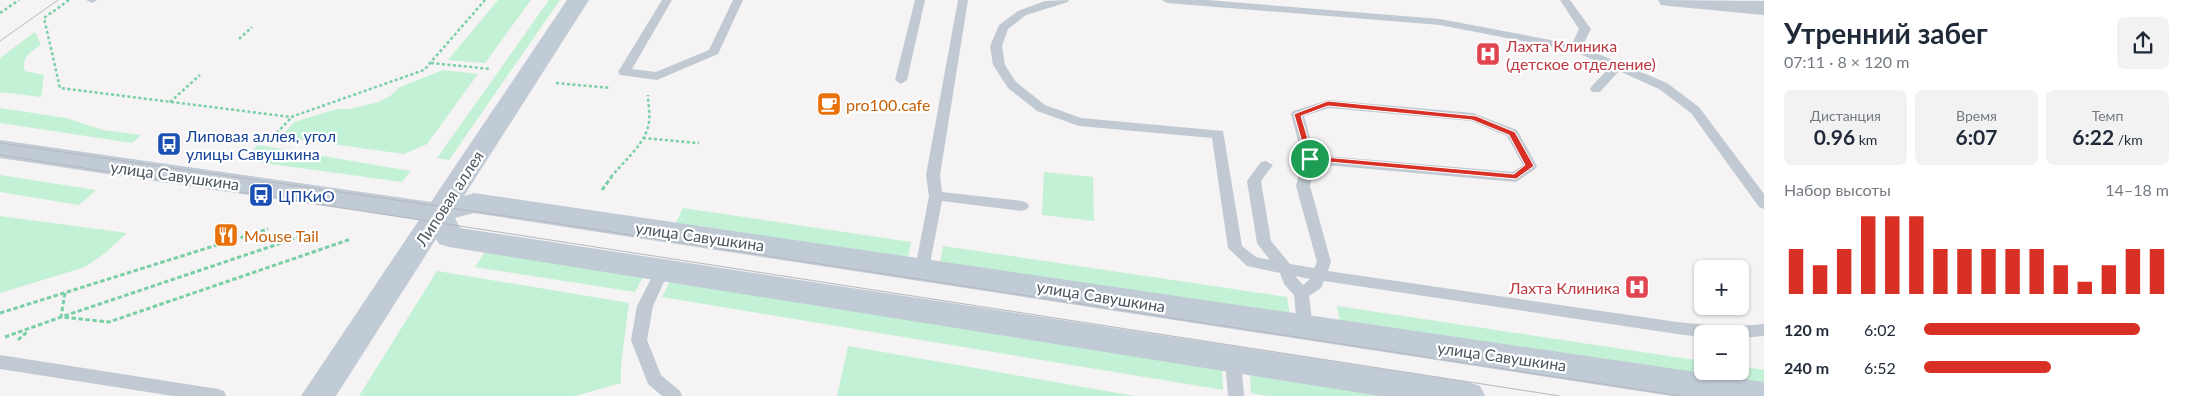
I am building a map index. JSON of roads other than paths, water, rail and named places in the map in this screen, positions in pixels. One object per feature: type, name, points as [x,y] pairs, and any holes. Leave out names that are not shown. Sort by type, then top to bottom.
[{"type":"main road","name":"Липовая аллея","points":[[318,396],[578,0]]},
{"type":"main road","name":"улица Савушкина","points":[[0,149],[439,213],[474,203],[1764,396]]},
{"type":"main road","points":[[439,213],[449,237],[1468,396]]},
{"type":"street","points":[[1669,0],[1764,8]]},
{"type":"lane","points":[[667,0],[624,72],[657,76],[714,52],[738,0]]},
{"type":"lane","points":[[901,80],[920,0]]},
{"type":"lane","points":[[922,269],[936,196],[933,176],[963,0]]},
{"type":"lane","points":[[1064,0],[1049,3],[1022,13],[1003,27],[996,46],[999,65],[1012,85],[1041,108],[1079,122],[1218,134],[1235,248],[1252,262],[1320,275],[1677,328],[1728,333],[1764,330]]},
{"type":"lane","points":[[1167,0],[1440,22],[1576,48],[1663,86],[1695,110],[1764,204]]},
{"type":"lane","points":[[1565,0],[1585,29],[1576,48]]},
{"type":"lane","points":[[1596,89],[1618,66]]},
{"type":"lane","points":[[1301,293],[1316,284],[1324,262],[1303,186],[1310,159],[1297,114],[1328,104],[1473,118],[1512,133],[1530,166],[1516,177],[1310,159]]},
{"type":"lane","points":[[1266,165],[1254,181],[1264,243],[1286,269],[1289,280],[1301,293],[1306,327]]},
{"type":"lane","points":[[936,196],[1022,206]]},
{"type":"lane","points":[[662,270],[645,306],[639,340],[654,378],[674,396]]},
{"type":"lane","points":[[1233,360],[1236,396]]},
{"type":"lane","points":[[0,362],[218,396]]},
{"type":"tram line","points":[[0,41],[58,0]]},
{"type":"tram line","points":[[0,143],[534,220],[1681,396]]},
{"type":"tram line","points":[[0,155],[1560,396]]},
{"type":"place","name":"Лахта Клиника (детское отделение)","points":[[1488,54]]},
{"type":"place","name":"pro100.cafe","points":[[829,104]]},
{"type":"place","name":"Липовая аллея, угол улицы Савушкина","points":[[169,144]]},
{"type":"place","name":"ЦПКиО","points":[[261,195]]},
{"type":"place","name":"Mouse Tail","points":[[226,235]]},
{"type":"place","name":"Лахта Клиника","points":[[1637,287]]}]
